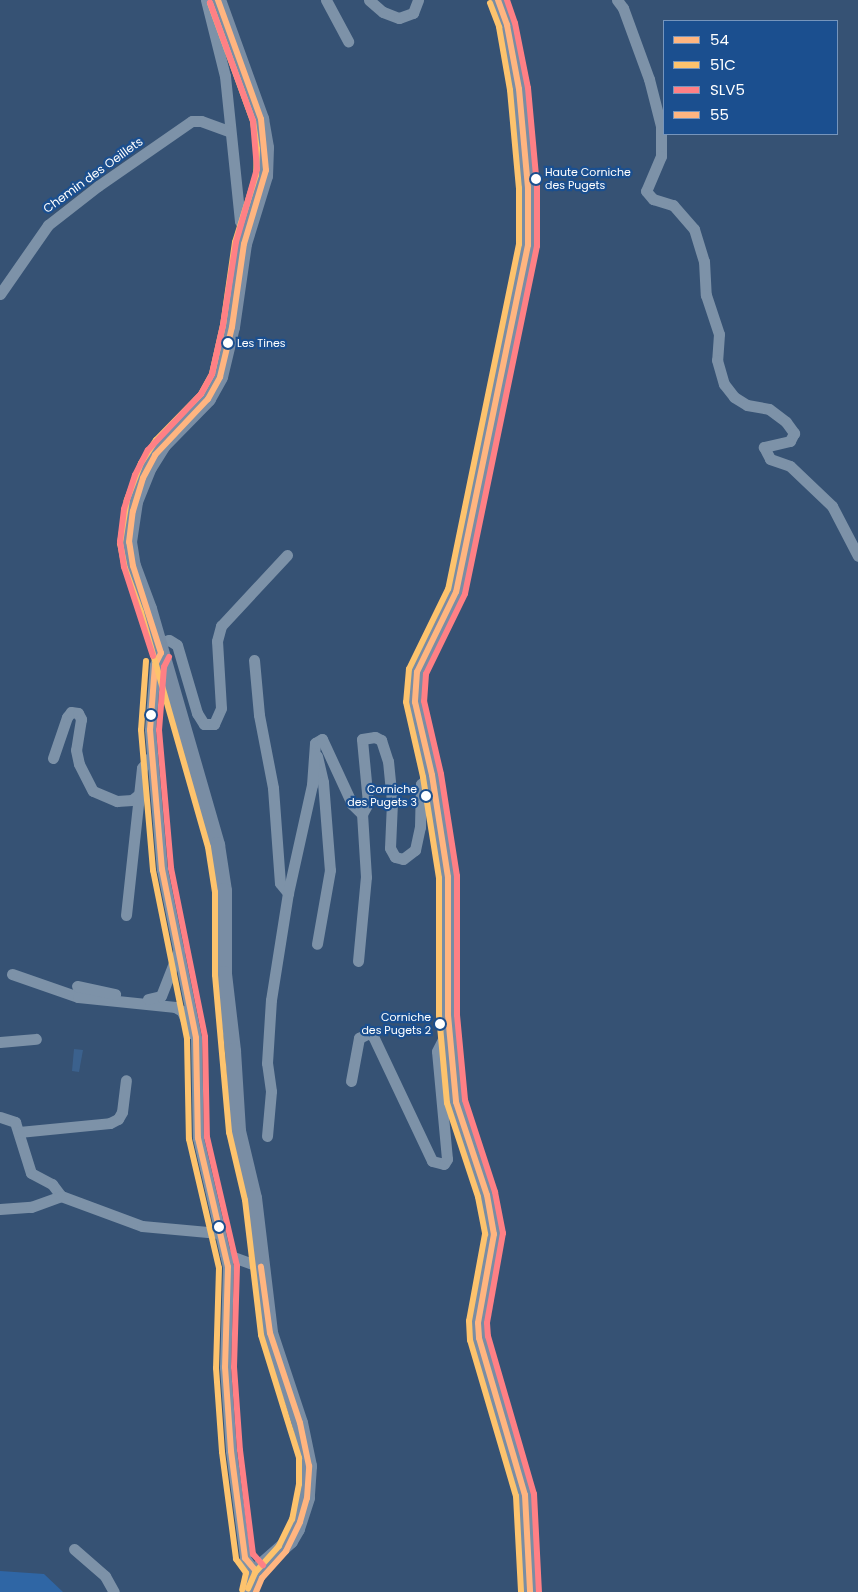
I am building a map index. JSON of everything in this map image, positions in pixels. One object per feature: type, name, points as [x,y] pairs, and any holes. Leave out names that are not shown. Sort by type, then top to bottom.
[{"type":"main road","points":[[218,0],[253,95],[265,139],[265,176],[247,232],[229,344],[220,377],[208,399],[155,455],[143,478],[133,511],[129,542],[132,566],[160,648],[221,867],[224,974],[233,1051],[236,1118],[254,1198],[270,1333],[302,1430],[309,1466],[304,1511],[290,1541],[262,1571],[250,1592]]},
{"type":"main road","points":[[498,0],[507,25],[520,89],[528,188],[528,245],[456,592],[444,622],[417,672],[415,702],[432,775],[448,877],[447,970],[450,1037],[458,1113],[492,1217],[493,1240],[478,1323],[479,1338],[524,1495],[530,1592]]},
{"type":"main road","points":[[256,1592],[262,1571]]},
{"type":"street","points":[[206,0],[224,76],[240,221],[247,232]]},
{"type":"street","points":[[326,0],[348,42]]},
{"type":"street","points":[[369,0],[383,12],[399,18],[413,14],[418,0]]},
{"type":"street","points":[[617,0],[623,8],[658,106],[661,156],[646,191],[653,199],[673,205],[694,229],[704,261],[706,295],[720,334],[717,360],[724,384],[734,397],[747,405],[769,409],[786,422],[794,433],[790,441],[764,447],[770,459],[790,466],[832,506],[858,556]]},
{"type":"street","name":"Chemin des Oeillets","points":[[0,294],[48,225],[98,186],[192,121],[201,121],[229,131]]},
{"type":"street","points":[[262,1571],[245,1558],[230,1452],[226,1367],[229,1281],[225,1254],[198,1138],[196,1038],[162,869],[152,755],[155,664],[160,648],[169,640],[177,645],[200,720],[209,725],[217,722],[221,708],[217,641],[221,626],[288,555]]},
{"type":"street","points":[[254,660],[259,715],[273,788],[280,883],[288,893]]},
{"type":"street","points":[[53,758],[66,717],[71,712],[78,713],[81,719],[76,750],[79,764],[93,791],[117,801],[132,800],[138,794]]},
{"type":"street","points":[[358,961],[366,877],[362,814],[368,803],[362,739],[375,737],[381,740],[388,761],[393,820],[390,848],[395,857],[403,859],[415,850],[420,828],[421,784],[432,775]]},
{"type":"street","points":[[267,1136],[271,1090],[267,1044],[288,893],[312,785],[315,743],[322,739],[352,804],[362,814]]},
{"type":"street","points":[[314,750],[323,782],[330,870],[317,944]]},
{"type":"street","points":[[126,915],[142,768],[152,755]]},
{"type":"street","points":[[77,986],[136,999],[157,999],[161,996],[179,950]]},
{"type":"street","points":[[12,974],[78,996],[175,1007],[182,1011],[188,1028],[196,1038]]},
{"type":"street","points":[[351,1081],[359,1038],[369,1033],[374,1036],[432,1161],[444,1164],[447,1159],[437,1051],[443,1039],[450,1037]]},
{"type":"street","points":[[0,1042],[36,1039]]},
{"type":"street","points":[[19,1132],[110,1123],[118,1119],[122,1112],[126,1080]]},
{"type":"street","points":[[0,1117],[15,1122],[25,1162],[31,1173],[52,1184],[61,1196],[142,1226],[219,1233]]},
{"type":"street","points":[[0,1209],[31,1207],[61,1196]]},
{"type":"street","points":[[225,1254],[262,1266]]},
{"type":"street","points":[[74,1549],[105,1576],[114,1592]]},
{"type":"shaded area","points":[[74,1049],[83,1050],[79,1072],[72,1071]]},
{"type":"shaded area","points":[[0,1571],[44,1574],[63,1592],[0,1592]]},
{"type":"transit line","name":"54","points":[[161,653],[133,566],[129,542],[133,511],[143,478],[155,455],[208,399],[220,377],[232,327],[244,244],[266,170],[261,119],[218,0]]},
{"type":"transit line","name":"55","points":[[498,0],[507,25],[519,89],[528,188],[528,245],[456,592],[417,672],[415,702],[432,775],[448,877],[448,1015],[456,1102],[487,1195],[494,1234],[478,1323],[479,1338],[525,1495],[530,1592]]},
{"type":"transit line","name":"SLV5","points":[[507,0],[515,23],[528,88],[537,187],[537,246],[465,594],[426,674],[424,701],[441,774],[457,876],[457,1015],[465,1100],[495,1192],[503,1233],[487,1323],[488,1336],[534,1494],[539,1592]]},
{"type":"transit line","name":"51C","points":[[210,3],[253,121],[257,149],[256,175],[235,242],[223,325],[212,374],[201,394],[156,440],[141,463],[127,500],[120,543],[125,568],[141,612],[208,847],[215,892],[215,975],[229,1132],[245,1200],[261,1335],[299,1458],[299,1484],[292,1519],[279,1546],[255,1573],[248,1589]]},
{"type":"transit line","name":"SLV5","points":[[153,656],[124,567],[120,542],[124,509],[135,475],[148,450],[201,394],[212,374],[223,325],[236,242],[257,169],[253,121],[210,3]]},
{"type":"transit line","name":"51C","points":[[490,3],[499,27],[510,90],[519,188],[519,244],[448,589],[409,669],[406,702],[423,777],[439,878],[439,1015],[447,1103],[478,1197],[485,1234],[469,1321],[470,1340],[516,1496],[521,1592]]},
{"type":"transit line","name":"54","points":[[161,653],[155,665],[150,730],[162,869],[196,1038],[198,1138],[228,1267],[225,1367],[231,1451],[245,1558],[256,1571]]},
{"type":"transit line","name":"SLV5","points":[[169,657],[164,667],[159,730],[171,868],[205,1037],[207,1137],[237,1266],[234,1367],[240,1450],[253,1554],[263,1565]]},
{"type":"transit line","name":"51C","points":[[146,661],[141,730],[153,870],[187,1039],[189,1139],[219,1268],[216,1368],[222,1452],[236,1559],[246,1573],[242,1590]]},
{"type":"transit line","name":"54","points":[[256,1592],[262,1578],[286,1551],[300,1522],[307,1498],[309,1466],[300,1423],[270,1333],[261,1267]]},
{"type":"place","name":"Haute Corniche des Pugets","points":[[536,179]]},
{"type":"place","name":"Les Tines","points":[[228,343]]},
{"type":"place","name":"Corniche des Pugets 3","points":[[426,796]]},
{"type":"place","name":"Corniche des Pugets 2","points":[[440,1024]]}]
